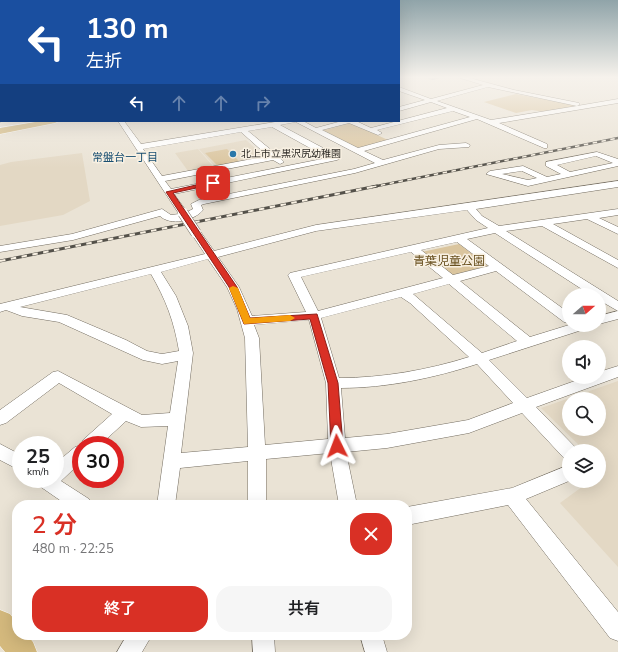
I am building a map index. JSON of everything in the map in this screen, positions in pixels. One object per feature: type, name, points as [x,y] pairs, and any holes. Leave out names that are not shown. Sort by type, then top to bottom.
[{"type":"main road","points":[[0,131],[49,122]]},
{"type":"main road","points":[[0,624],[12,639]]},
{"type":"main road","points":[[13,640],[23,652]]},
{"type":"street","points":[[448,107],[490,122],[544,146]]},
{"type":"street","points":[[490,122],[576,107]]},
{"type":"street","points":[[401,120],[452,109]]},
{"type":"street","points":[[272,124],[316,149],[329,152],[353,149],[393,140],[477,117]]},
{"type":"street","points":[[401,120],[427,131]]},
{"type":"street","points":[[122,122],[233,287],[247,322],[252,338],[257,453],[257,500]]},
{"type":"street","points":[[139,147],[286,122]]},
{"type":"street","points":[[300,122],[384,164]]},
{"type":"street","points":[[315,130],[346,122]]},
{"type":"street","points":[[352,122],[393,140]]},
{"type":"street","points":[[370,130],[395,122]]},
{"type":"street","points":[[242,129],[310,189]]},
{"type":"street","points":[[0,249],[73,237],[162,212],[168,218],[195,214],[198,210],[196,204],[202,202],[355,171],[384,164],[439,147],[466,144]]},
{"type":"street","points":[[161,179],[230,167],[316,149]]},
{"type":"street","points":[[329,152],[355,171]]},
{"type":"street","points":[[593,188],[549,164],[597,154],[618,162]]},
{"type":"street","points":[[169,192],[337,158]]},
{"type":"street","points":[[545,179],[523,168],[490,174],[520,183],[528,183],[618,162]]},
{"type":"street","points":[[230,167],[251,191]]},
{"type":"street","points":[[4,307],[211,256],[316,228],[469,207],[618,184]]},
{"type":"street","points":[[469,207],[479,218],[499,229],[618,307]]},
{"type":"street","points":[[347,500],[337,446],[333,383],[314,316],[294,275],[460,239],[499,229],[618,212]]},
{"type":"street","points":[[590,216],[618,231]]},
{"type":"street","points":[[544,223],[618,265]]},
{"type":"street","points":[[460,239],[562,313]]},
{"type":"street","points":[[414,249],[527,342]]},
{"type":"street","points":[[247,322],[314,316],[497,267]]},
{"type":"street","points":[[154,270],[170,296],[181,326],[186,354],[176,419],[167,500]]},
{"type":"street","points":[[403,293],[414,300],[480,359],[526,405],[562,444]]},
{"type":"street","points":[[4,307],[22,312],[62,318],[121,343],[143,355],[162,359],[186,354]]},
{"type":"street","points":[[606,318],[618,315]]},
{"type":"street","points":[[333,383],[364,383],[446,369],[480,359],[562,329]]},
{"type":"street","points":[[172,461],[387,441],[469,426],[618,371]]},
{"type":"street","points":[[0,419],[58,376],[141,421],[176,419]]},
{"type":"street","points":[[98,436],[124,413]]},
{"type":"street","points":[[0,451],[12,458]]},
{"type":"street","points":[[64,466],[72,460]]},
{"type":"street","points":[[412,515],[512,496],[562,477]]},
{"type":"street","points":[[60,488],[76,500]]},
{"type":"street","points":[[512,496],[618,630]]},
{"type":"street","points":[[128,652],[136,640]]},
{"type":"street","points":[[263,640],[264,652]]},
{"type":"street","points":[[372,640],[376,652]]},
{"type":"shaded area","name":"北上市立黒沢尻幼稚園","points":[[246,140],[267,159],[217,169],[199,149]]},
{"type":"shaded area","points":[[198,149],[213,166],[188,171],[175,153]]},
{"type":"shaded area","points":[[82,153],[90,201],[63,215],[0,226],[0,165],[11,162]]},
{"type":"shaded area","points":[[618,381],[618,567],[560,503],[580,488],[606,488],[606,444],[578,444],[570,436],[606,436],[606,392],[587,392]]},
{"type":"shaded area","points":[[562,401],[562,429],[541,408]]},
{"type":"green space","points":[[500,107],[571,107],[544,112],[532,110],[516,113]]},
{"type":"green space","points":[[351,123],[388,140],[357,148],[321,131]]},
{"type":"green space","points":[[227,149],[241,163],[219,167],[205,153]]},
{"type":"green space","name":"青葉児童公園","points":[[459,244],[488,266],[445,277],[417,253]]},
{"type":"railway","points":[[372,187],[618,138]]},
{"type":"railway","points":[[0,261],[377,186]]},
{"type":"slow traffic","points":[[233,288],[243,309],[247,322],[290,318]]},
{"type":"place","name":"北上市立黒沢尻幼稚園","points":[[233,154]]},
{"type":"district","name":"常盤台一丁目","points":[[125,157]]},
{"type":"route","points":[[213,183],[169,192],[233,287],[247,322],[314,316],[333,383],[337,446]]}]
